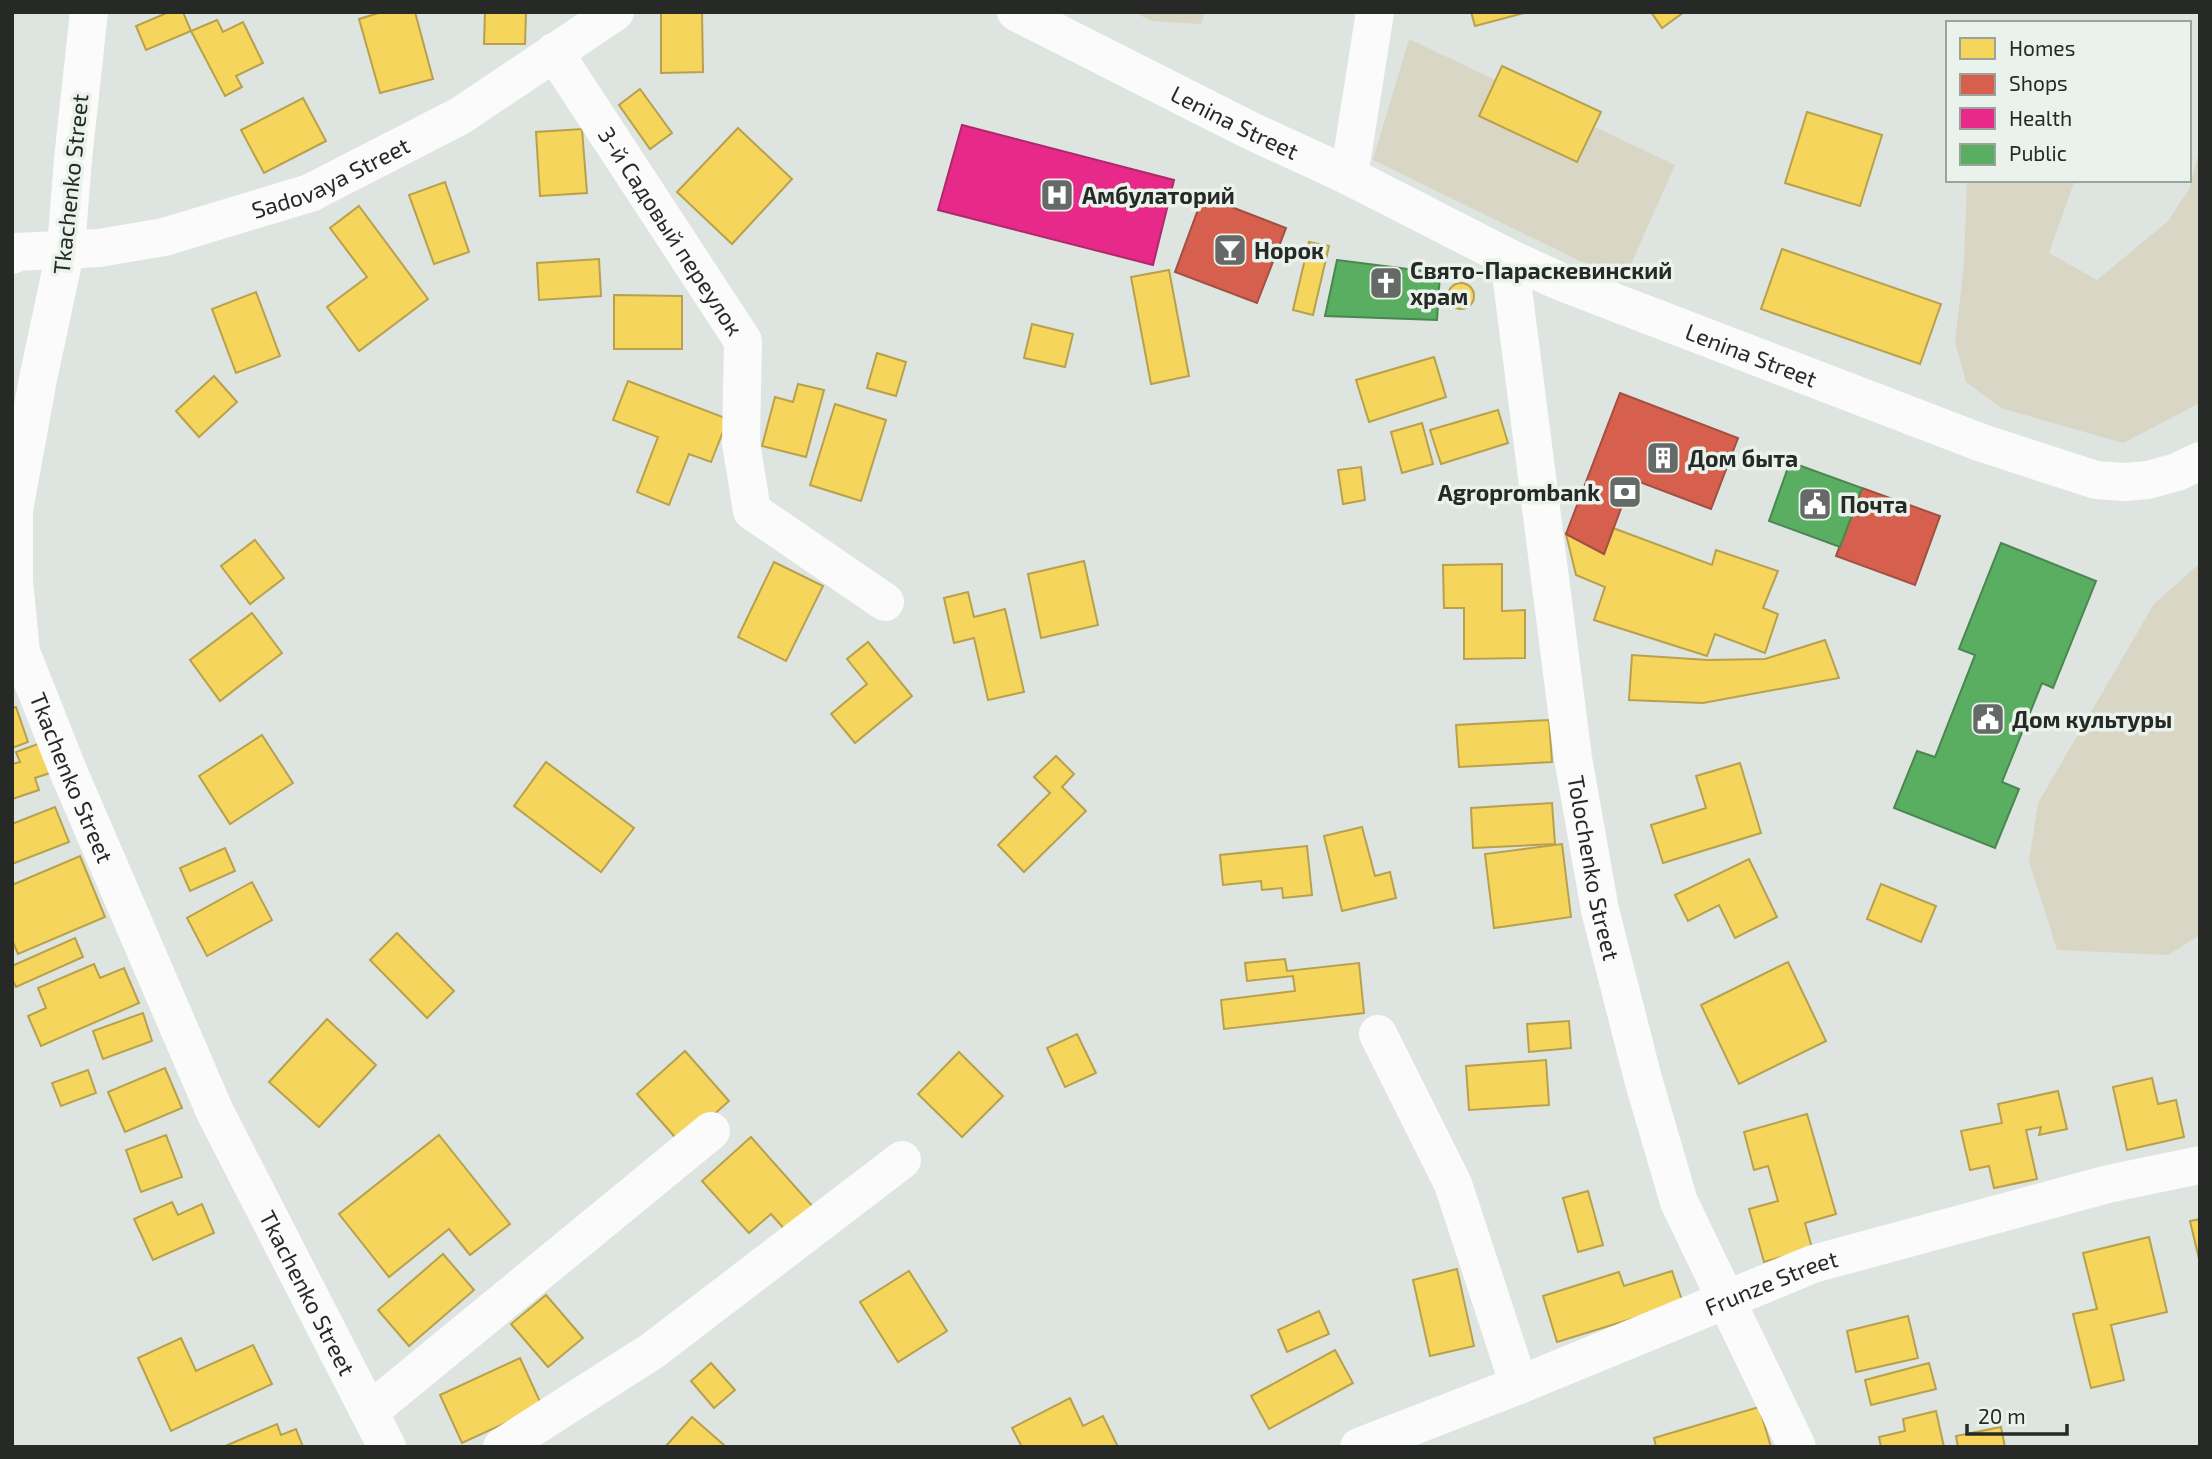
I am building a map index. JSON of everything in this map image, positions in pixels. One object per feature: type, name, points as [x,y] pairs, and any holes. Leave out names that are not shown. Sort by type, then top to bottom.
[{"type":"street","name":"Tkachenko Street","points":[[89,12],[66,248],[14,510],[13,581],[21,652],[69,773],[215,1112],[387,1447]]},
{"type":"street","name":"Sadovaya Street","points":[[12,255],[17,252],[66,248],[99,248],[164,237],[310,192],[460,116],[615,12]]},
{"type":"street","name":"Lenina Street","points":[[1016,12],[1509,258],[1572,286],[1982,443],[2096,480],[2148,480],[2177,472],[2200,461]]},
{"type":"street","points":[[1349,176],[1374,12]]},
{"type":"street","name":"3-й Садовый переулок","points":[[554,52],[743,341],[741,443],[752,511],[885,602]]},
{"type":"street","name":"Tolochenko Street","points":[[1509,258],[1573,758],[1600,910],[1643,1079],[1679,1202],[1797,1447]]},
{"type":"street","points":[[1378,1034],[1453,1184],[1519,1385]]},
{"type":"street","points":[[370,1411],[711,1131]]},
{"type":"street","points":[[502,1447],[652,1351],[902,1160]]},
{"type":"street","name":"Frunze Street","points":[[1359,1447],[1519,1385],[1813,1264],[2108,1184],[2200,1165]]},
{"type":"shaded area","points":[[1134,12],[1205,12],[1201,24],[1151,21]]},
{"type":"shaded area","points":[[1409,39],[1675,165],[1623,282],[1373,160]]},
{"type":"shaded area","points":[[2200,148],[2200,403],[2123,443],[2001,408],[1966,382],[1955,342],[1964,264],[1967,182],[2074,182],[2049,253],[2097,280],[2168,221],[2191,182]]},
{"type":"shaded area","points":[[2200,563],[2200,935],[2168,955],[2057,950],[2029,861],[2038,803],[2154,604]]},
{"type":"building: Homes","points":[[169,12],[183,12],[191,31],[146,50],[136,26]]},
{"type":"building: Homes","points":[[382,12],[415,12],[433,79],[380,93],[359,19]]},
{"type":"building: Homes","points":[[485,12],[526,12],[525,44],[484,44]]},
{"type":"building: Homes","points":[[661,12],[702,12],[703,72],[661,73]]},
{"type":"building: Homes","points":[[1471,12],[1528,12],[1475,26]]},
{"type":"building: Homes","points":[[1651,12],[1684,12],[1662,28]]},
{"type":"building: Homes","points":[[217,20],[223,32],[243,22],[263,63],[236,76],[242,87],[225,96],[191,31]]},
{"type":"building: Homes","points":[[1502,66],[1601,112],[1577,162],[1479,116]]},
{"type":"building: Homes","points":[[640,89],[672,133],[650,149],[619,105]]},
{"type":"building: Homes","points":[[303,98],[326,141],[264,173],[241,130]]},
{"type":"building: Homes","points":[[1807,112],[1882,135],[1860,206],[1785,183]]},
{"type":"building: Homes","points":[[738,128],[792,179],[732,244],[677,192]]},
{"type":"building: Homes","points":[[582,129],[587,193],[540,196],[536,132]]},
{"type":"building: Homes","points":[[445,182],[469,252],[434,264],[409,195]]},
{"type":"building: Homes","points":[[359,206],[428,299],[359,351],[327,307],[367,277],[330,228]]},
{"type":"building: Homes","points":[[1309,242],[1329,246],[1313,315],[1293,310]]},
{"type":"building: Homes","points":[[1782,249],[1941,304],[1920,364],[1761,309]]},
{"type":"building: Homes","points":[[599,259],[601,296],[539,300],[537,263]]},
{"type":"building: Homes","points":[[1169,270],[1189,376],[1151,384],[1131,277]]},
{"type":"building: Homes","points":[[1461,283],[1470,287],[1474,296],[1470,305],[1461,309],[1452,305],[1448,296],[1452,287]]},
{"type":"building: Homes","points":[[256,292],[280,356],[236,373],[212,309]]},
{"type":"building: Homes","points":[[614,295],[682,296],[682,349],[614,349]]},
{"type":"building: Homes","points":[[1032,324],[1073,334],[1065,367],[1024,358]]},
{"type":"building: Homes","points":[[877,353],[906,362],[896,396],[867,388]]},
{"type":"building: Homes","points":[[1434,357],[1446,397],[1369,422],[1356,380]]},
{"type":"building: Homes","points":[[214,376],[237,402],[199,437],[176,411]]},
{"type":"building: Homes","points":[[628,381],[728,419],[711,462],[689,454],[669,505],[637,492],[658,437],[613,420]]},
{"type":"building: Homes","points":[[798,384],[824,390],[806,457],[762,446],[775,397],[793,402]]},
{"type":"building: Homes","points":[[835,404],[886,420],[861,501],[810,485]]},
{"type":"building: Homes","points":[[1498,410],[1508,443],[1441,464],[1430,430]]},
{"type":"building: Homes","points":[[1422,423],[1433,464],[1402,473],[1391,432]]},
{"type":"building: Homes","points":[[1361,467],[1365,500],[1343,504],[1338,470]]},
{"type":"building: Homes","points":[[1613,528],[1712,565],[1716,550],[1778,571],[1763,608],[1778,614],[1765,653],[1715,634],[1707,656],[1594,620],[1605,587],[1576,575],[1566,534],[1604,554]]},
{"type":"building: Homes","points":[[255,540],[284,578],[250,604],[221,566]]},
{"type":"building: Homes","points":[[1084,561],[1098,625],[1041,638],[1028,574]]},
{"type":"building: Homes","points":[[774,562],[823,586],[786,661],[738,637]]},
{"type":"building: Homes","points":[[1502,564],[1502,611],[1525,610],[1525,658],[1464,659],[1464,608],[1444,608],[1443,565]]},
{"type":"building: Homes","points":[[968,592],[974,617],[1005,609],[1024,692],[988,700],[974,638],[954,643],[944,598]]},
{"type":"building: Homes","points":[[252,613],[282,653],[220,701],[190,660]]},
{"type":"building: Homes","points":[[1825,640],[1839,678],[1703,703],[1629,700],[1632,655],[1708,660],[1765,659]]},
{"type":"building: Homes","points":[[868,642],[912,696],[855,743],[831,714],[867,684],[847,659]]},
{"type":"building: Homes","points":[[16,707],[28,742],[12,748],[12,708]]},
{"type":"building: Homes","points":[[1549,720],[1552,762],[1459,767],[1456,725]]},
{"type":"building: Homes","points":[[262,735],[293,783],[230,824],[199,776]]},
{"type":"building: Homes","points":[[46,741],[56,771],[35,778],[39,790],[12,799],[12,764],[20,762],[16,752]]},
{"type":"building: Homes","points":[[1056,756],[1074,774],[1062,787],[1086,811],[1024,872],[998,845],[1050,793],[1034,777]]},
{"type":"building: Homes","points":[[546,762],[634,828],[601,872],[514,806]]},
{"type":"building: Homes","points":[[1740,763],[1761,833],[1663,863],[1651,825],[1706,808],[1696,776]]},
{"type":"building: Homes","points":[[1552,803],[1555,844],[1473,848],[1471,808]]},
{"type":"building: Homes","points":[[55,807],[69,842],[12,864],[12,824]]},
{"type":"building: Homes","points":[[1362,827],[1375,876],[1390,872],[1396,898],[1342,911],[1324,836]]},
{"type":"building: Homes","points":[[1562,844],[1571,917],[1494,928],[1485,854]]},
{"type":"building: Homes","points":[[1307,846],[1312,895],[1283,898],[1282,888],[1262,890],[1261,881],[1223,885],[1220,855]]},
{"type":"building: Homes","points":[[225,848],[235,871],[190,891],[180,868]]},
{"type":"building: Homes","points":[[80,856],[105,917],[18,954],[12,940],[12,885]]},
{"type":"building: Homes","points":[[1749,859],[1777,917],[1735,938],[1719,905],[1688,921],[1675,895]]},
{"type":"building: Homes","points":[[252,882],[272,920],[207,956],[187,918]]},
{"type":"building: Homes","points":[[1881,884],[1936,906],[1921,942],[1867,919]]},
{"type":"building: Homes","points":[[397,933],[454,991],[427,1018],[370,960]]},
{"type":"building: Homes","points":[[75,938],[83,957],[16,987],[12,979],[12,966]]},
{"type":"building: Homes","points":[[1285,959],[1287,971],[1359,963],[1364,1013],[1224,1029],[1221,1000],[1295,991],[1293,976],[1247,981],[1245,963]]},
{"type":"building: Homes","points":[[1788,962],[1826,1041],[1739,1084],[1701,1005]]},
{"type":"building: Homes","points":[[94,964],[100,978],[124,968],[139,1003],[41,1046],[28,1016],[46,1008],[38,988]]},
{"type":"building: Homes","points":[[143,1013],[152,1041],[103,1059],[93,1031]]},
{"type":"building: Homes","points":[[327,1019],[376,1065],[319,1127],[269,1082]]},
{"type":"building: Homes","points":[[1569,1021],[1571,1048],[1529,1052],[1527,1024]]},
{"type":"building: Homes","points":[[1077,1034],[1096,1073],[1065,1087],[1047,1048]]},
{"type":"building: Homes","points":[[685,1051],[729,1101],[681,1144],[637,1094]]},
{"type":"building: Homes","points":[[959,1052],[1003,1096],[962,1137],[918,1094]]},
{"type":"building: Homes","points":[[1546,1060],[1549,1105],[1469,1110],[1466,1066]]},
{"type":"building: Homes","points":[[165,1068],[182,1108],[125,1132],[108,1092]]},
{"type":"building: Homes","points":[[88,1070],[96,1093],[61,1106],[52,1083]]},
{"type":"building: Homes","points":[[2152,1078],[2158,1104],[2176,1100],[2184,1137],[2127,1150],[2113,1087]]},
{"type":"building: Homes","points":[[2058,1091],[2067,1129],[2039,1135],[2041,1127],[2026,1130],[2037,1179],[1994,1188],[1989,1166],[1970,1170],[1961,1131],[2002,1123],[1998,1104]]},
{"type":"building: Homes","points":[[1807,1114],[1836,1214],[1805,1223],[1812,1248],[1764,1262],[1749,1209],[1778,1201],[1768,1166],[1754,1170],[1744,1132]]},
{"type":"building: Homes","points":[[166,1135],[182,1177],[141,1192],[126,1150]]},
{"type":"building: Homes","points":[[439,1135],[510,1224],[470,1255],[449,1229],[389,1277],[339,1214]]},
{"type":"building: Homes","points":[[751,1137],[814,1208],[787,1232],[771,1214],[749,1233],[702,1181]]},
{"type":"building: Homes","points":[[1588,1191],[1603,1245],[1578,1252],[1563,1198]]},
{"type":"building: Homes","points":[[172,1202],[178,1215],[202,1204],[214,1233],[153,1260],[134,1219]]},
{"type":"building: Homes","points":[[2200,1219],[2200,1263],[2190,1221]]},
{"type":"building: Homes","points":[[2149,1237],[2167,1312],[2111,1325],[2124,1380],[2091,1388],[2073,1314],[2097,1309],[2083,1253]]},
{"type":"building: Homes","points":[[443,1254],[474,1290],[409,1346],[378,1310]]},
{"type":"building: Homes","points":[[1457,1269],[1474,1346],[1430,1356],[1413,1280]]},
{"type":"building: Homes","points":[[909,1271],[947,1331],[898,1362],[860,1302]]},
{"type":"building: Homes","points":[[1672,1271],[1683,1303],[1557,1342],[1543,1296],[1619,1272],[1624,1286]]},
{"type":"building: Homes","points":[[546,1295],[583,1338],[548,1367],[511,1324]]},
{"type":"building: Homes","points":[[1319,1311],[1329,1334],[1287,1352],[1278,1330]]},
{"type":"building: Homes","points":[[1908,1316],[1918,1358],[1856,1372],[1847,1331]]},
{"type":"building: Homes","points":[[181,1338],[196,1371],[253,1345],[272,1384],[171,1431],[138,1358]]},
{"type":"building: Homes","points":[[1335,1350],[1353,1383],[1269,1429],[1251,1396]]},
{"type":"building: Homes","points":[[520,1358],[542,1406],[462,1443],[440,1395]]},
{"type":"building: Homes","points":[[711,1363],[735,1390],[714,1408],[691,1381]]},
{"type":"building: Homes","points":[[1929,1363],[1936,1389],[1871,1405],[1865,1380]]},
{"type":"building: Homes","points":[[1070,1398],[1083,1426],[1103,1416],[1118,1447],[1022,1447],[1012,1428]]},
{"type":"building: Homes","points":[[1759,1407],[1771,1447],[1656,1447],[1654,1438]]},
{"type":"building: Homes","points":[[1936,1411],[1944,1447],[1881,1447],[1879,1437],[1905,1431],[1903,1419]]},
{"type":"building: Homes","points":[[692,1417],[724,1445],[723,1447],[665,1447]]},
{"type":"building: Homes","points":[[277,1424],[281,1435],[296,1429],[303,1447],[223,1447]]},
{"type":"building: Homes","points":[[2001,1427],[2005,1447],[1958,1447],[1956,1436]]},
{"type":"building: Shops","name":"Норок","points":[[1203,196],[1286,228],[1257,303],[1175,272]]},
{"type":"building: Shops","name":"Дом быта","points":[[1620,393],[1738,438],[1711,509],[1632,479],[1604,554],[1566,534]]},
{"type":"building: Shops","points":[[1862,488],[1940,516],[1915,585],[1836,556]]},
{"type":"building: Health","name":"Амбулаторий","points":[[962,125],[1174,180],[1153,265],[938,210]]},
{"type":"building: Public","name":"Свято-Параскевинский храм","points":[[1337,260],[1440,273],[1437,320],[1325,316]]},
{"type":"building: Public","name":"Почта","points":[[1790,462],[1862,488],[1840,547],[1769,521]]},
{"type":"building: Public","name":"Дом культуры","points":[[2001,543],[2096,581],[2053,688],[2042,683],[2002,782],[2019,789],[1995,848],[1894,808],[1917,751],[1935,757],[1975,655],[1959,649]]},
{"type":"place","name":"Амбулаторий","points":[[1057,195]]},
{"type":"place","name":"Норок","points":[[1230,250]]},
{"type":"place","name":"Свято-Параскевинский храм","points":[[1386,283]]},
{"type":"place","name":"Дом быта","points":[[1663,458]]},
{"type":"place","name":"Agroprombank","points":[[1625,492]]},
{"type":"place","name":"Почта","points":[[1815,504]]},
{"type":"place","name":"Дом культуры","points":[[1988,719]]}]
